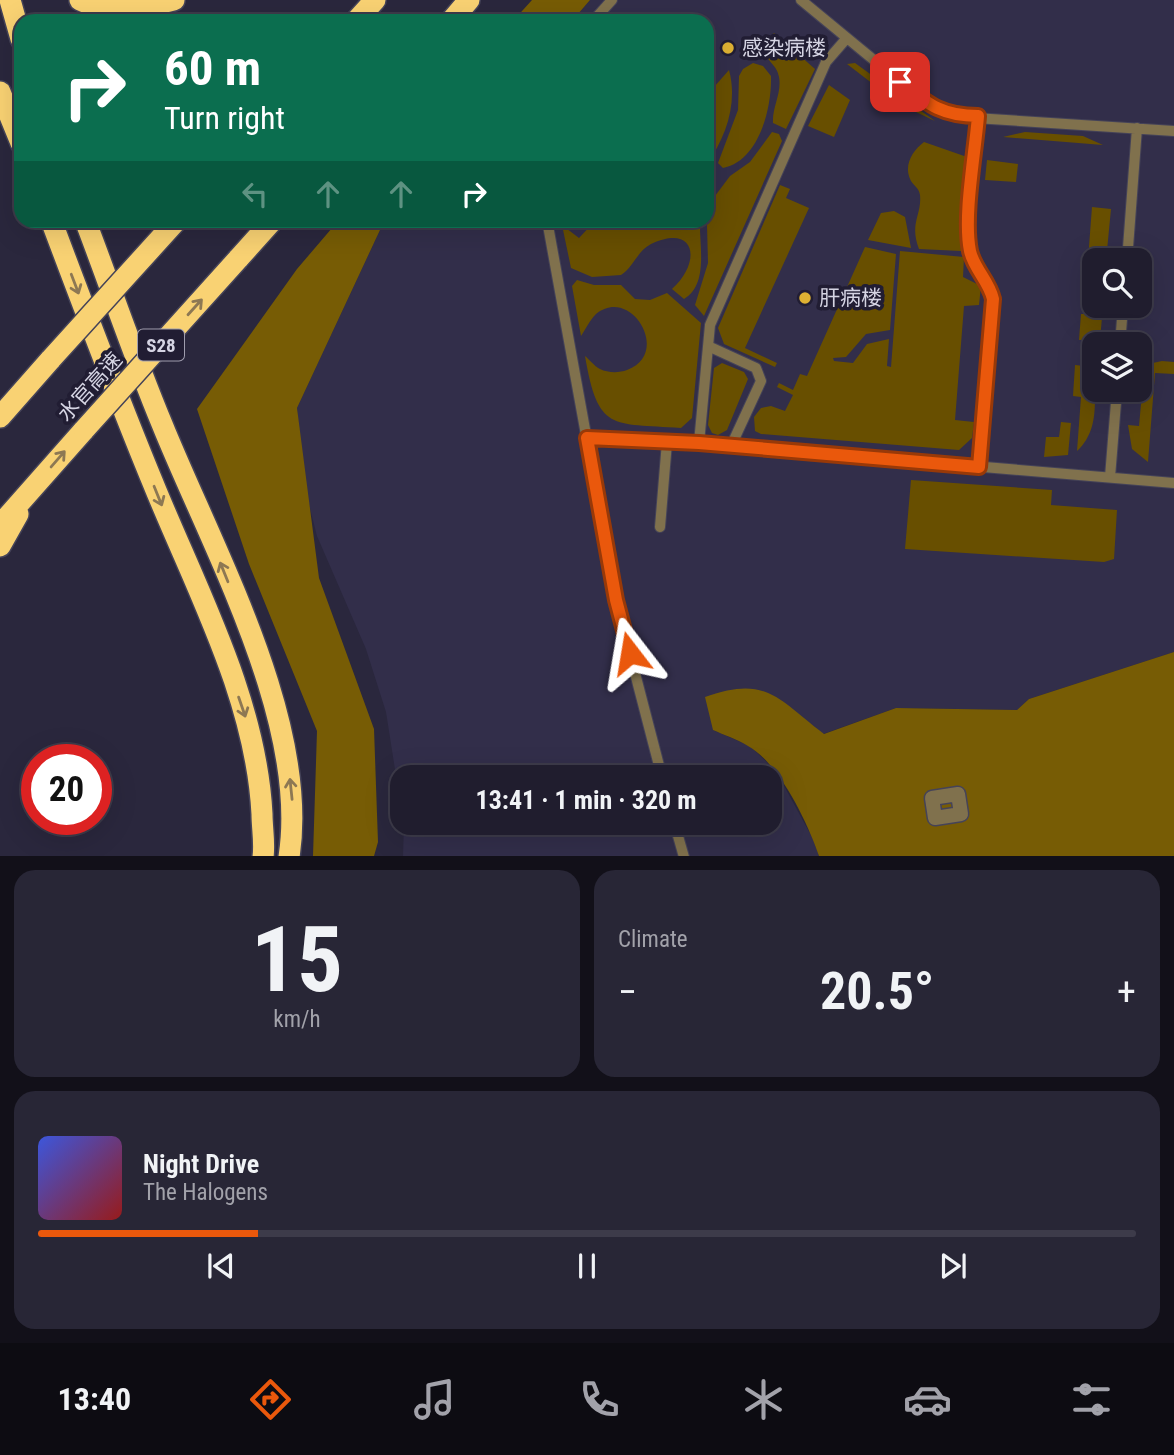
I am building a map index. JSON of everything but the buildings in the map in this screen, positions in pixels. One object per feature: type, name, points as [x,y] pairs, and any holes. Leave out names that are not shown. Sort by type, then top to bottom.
[{"type":"highway","points":[[80,0],[115,9],[151,6],[174,0]]},
{"type":"highway","points":[[362,14],[375,0]]},
{"type":"highway","points":[[457,14],[469,0]]},
{"type":"highway","points":[[0,92],[14,126]]},
{"type":"highway","points":[[54,228],[141,453],[224,655],[245,716],[253,744],[261,796],[263,856]]},
{"type":"highway","points":[[88,228],[161,423],[259,657],[281,729],[292,791],[289,856]]},
{"type":"highway","points":[[0,417],[170,228]]},
{"type":"highway","name":"水官高速","points":[[0,525],[265,228]]},
{"type":"highway","points":[[0,546],[31,490]]},
{"type":"lane","points":[[599,14],[612,0]]},
{"type":"lane","points":[[801,0],[932,108],[958,117],[978,116],[1174,131]]},
{"type":"lane","points":[[699,443],[710,325],[826,62],[846,39]]},
{"type":"lane","points":[[978,116],[968,237],[974,264],[990,285],[993,299],[979,467]]},
{"type":"lane","points":[[1128,248],[1137,128]]},
{"type":"lane","points":[[548,228],[616,600],[659,765]]},
{"type":"lane","points":[[708,346],[756,368],[761,374],[761,381],[731,446]]},
{"type":"lane","points":[[1110,477],[1116,402]]},
{"type":"lane","points":[[587,438],[699,443],[1174,483]]},
{"type":"lane","points":[[660,527],[667,442]]},
{"type":"lane","points":[[678,835],[684,856]]},
{"type":"shaded area","points":[[532,0],[590,0],[578,14],[519,14]]},
{"type":"shaded area","points":[[590,0],[1174,0],[1174,652],[1029,699],[1017,710],[896,708],[823,734],[713,730],[750,746],[770,765],[394,765],[386,712],[366,649],[317,536],[303,481],[297,408],[382,228],[714,228],[714,14],[578,14]]},
{"type":"shaded area","points":[[774,33],[815,69],[786,129],[773,123],[779,77],[763,47]]},
{"type":"shaded area","points":[[753,63],[763,66],[771,76],[766,117],[746,155],[723,168],[718,163],[738,110],[739,76],[743,69]]},
{"type":"shaded area","points":[[855,63],[935,121],[899,104],[847,64]]},
{"type":"shaded area","points":[[729,70],[731,107],[725,131],[714,153],[714,87]]},
{"type":"shaded area","points":[[829,85],[850,100],[834,137],[808,126]]},
{"type":"shaded area","points":[[772,132],[779,134],[782,141],[704,316],[695,305],[708,263],[707,228],[714,228],[714,197],[730,176],[750,162]]},
{"type":"shaded area","points":[[1025,132],[1083,136],[1103,145],[1003,137]]},
{"type":"shaded area","points":[[924,142],[967,157],[961,251],[919,249],[915,226],[920,195],[911,181],[908,164]]},
{"type":"shaded area","points":[[987,160],[1018,164],[1016,182],[985,180]]},
{"type":"shaded area","points":[[780,185],[790,189],[786,198],[809,208],[745,348],[777,363],[775,367],[724,344],[718,328]]},
{"type":"shaded area","points":[[1092,207],[1111,209],[1107,248],[1089,248]]},
{"type":"shaded area","points":[[894,211],[905,217],[911,248],[868,240],[881,213]]},
{"type":"shaded area","points":[[332,228],[382,228],[297,408],[319,578],[374,729],[378,842],[374,856],[313,856],[317,731],[249,564],[197,409],[297,269]]},
{"type":"shaded area","points":[[563,228],[579,238],[588,228],[700,228],[701,263],[697,284],[684,299],[672,289],[688,268],[690,257],[690,248],[677,238],[666,239],[646,247],[621,275],[592,277],[571,268]]},
{"type":"shaded area","points":[[865,247],[896,254],[890,330],[866,334],[846,357],[833,358],[834,361],[853,363],[867,344],[889,339],[887,366],[891,367],[900,251],[964,257],[963,277],[981,286],[979,305],[964,306],[955,420],[974,422],[972,438],[959,450],[761,434],[755,431],[754,417],[761,408],[771,406],[785,411],[793,395],[777,387],[779,383],[793,390],[800,374],[807,376]]},
{"type":"shaded area","points":[[577,280],[594,285],[621,285],[635,299],[650,300],[667,293],[701,323],[692,418],[681,428],[623,423],[612,419],[603,411],[590,381],[585,356],[603,370],[624,371],[640,362],[646,350],[646,338],[642,325],[633,315],[622,308],[609,307],[596,314],[581,336],[572,286]]},
{"type":"shaded area","points":[[1081,314],[1082,318],[1102,318],[1101,332],[1082,332],[1082,340],[1079,340]]},
{"type":"shaded area","points":[[1174,362],[1174,374],[1155,373],[1148,462],[1132,449],[1128,425],[1139,426],[1141,402],[1152,402],[1152,363]]},
{"type":"shaded area","points":[[722,363],[744,372],[748,379],[727,430],[718,435],[712,433],[708,425],[714,368]]},
{"type":"shaded area","points":[[1075,365],[1082,366],[1082,402],[1094,402],[1094,412],[1090,433],[1077,451],[1081,397],[1073,396]]},
{"type":"shaded area","points":[[1061,422],[1071,423],[1068,455],[1044,457],[1046,437],[1059,437]]},
{"type":"shaded area","points":[[911,480],[1052,490],[1051,505],[1117,510],[1114,559],[1104,562],[905,549]]},
{"type":"shaded area","points":[[1174,652],[1174,856],[819,856],[808,827],[782,782],[782,765],[770,765],[760,754],[744,744],[713,730],[705,697],[743,688],[770,694],[824,734],[896,708],[1017,710],[1029,699]]},
{"type":"shaded area","points":[[782,782],[813,839],[819,856],[403,856],[404,835],[782,835]]},
{"type":"place","name":"感染病楼","points":[[728,48]]},
{"type":"place","name":"肝病楼","points":[[805,298]]},
{"type":"route","points":[[630,653],[616,600],[587,438],[699,443],[979,467],[993,299],[990,285],[974,264],[968,237],[978,116],[958,117],[932,108],[900,82]]}]
